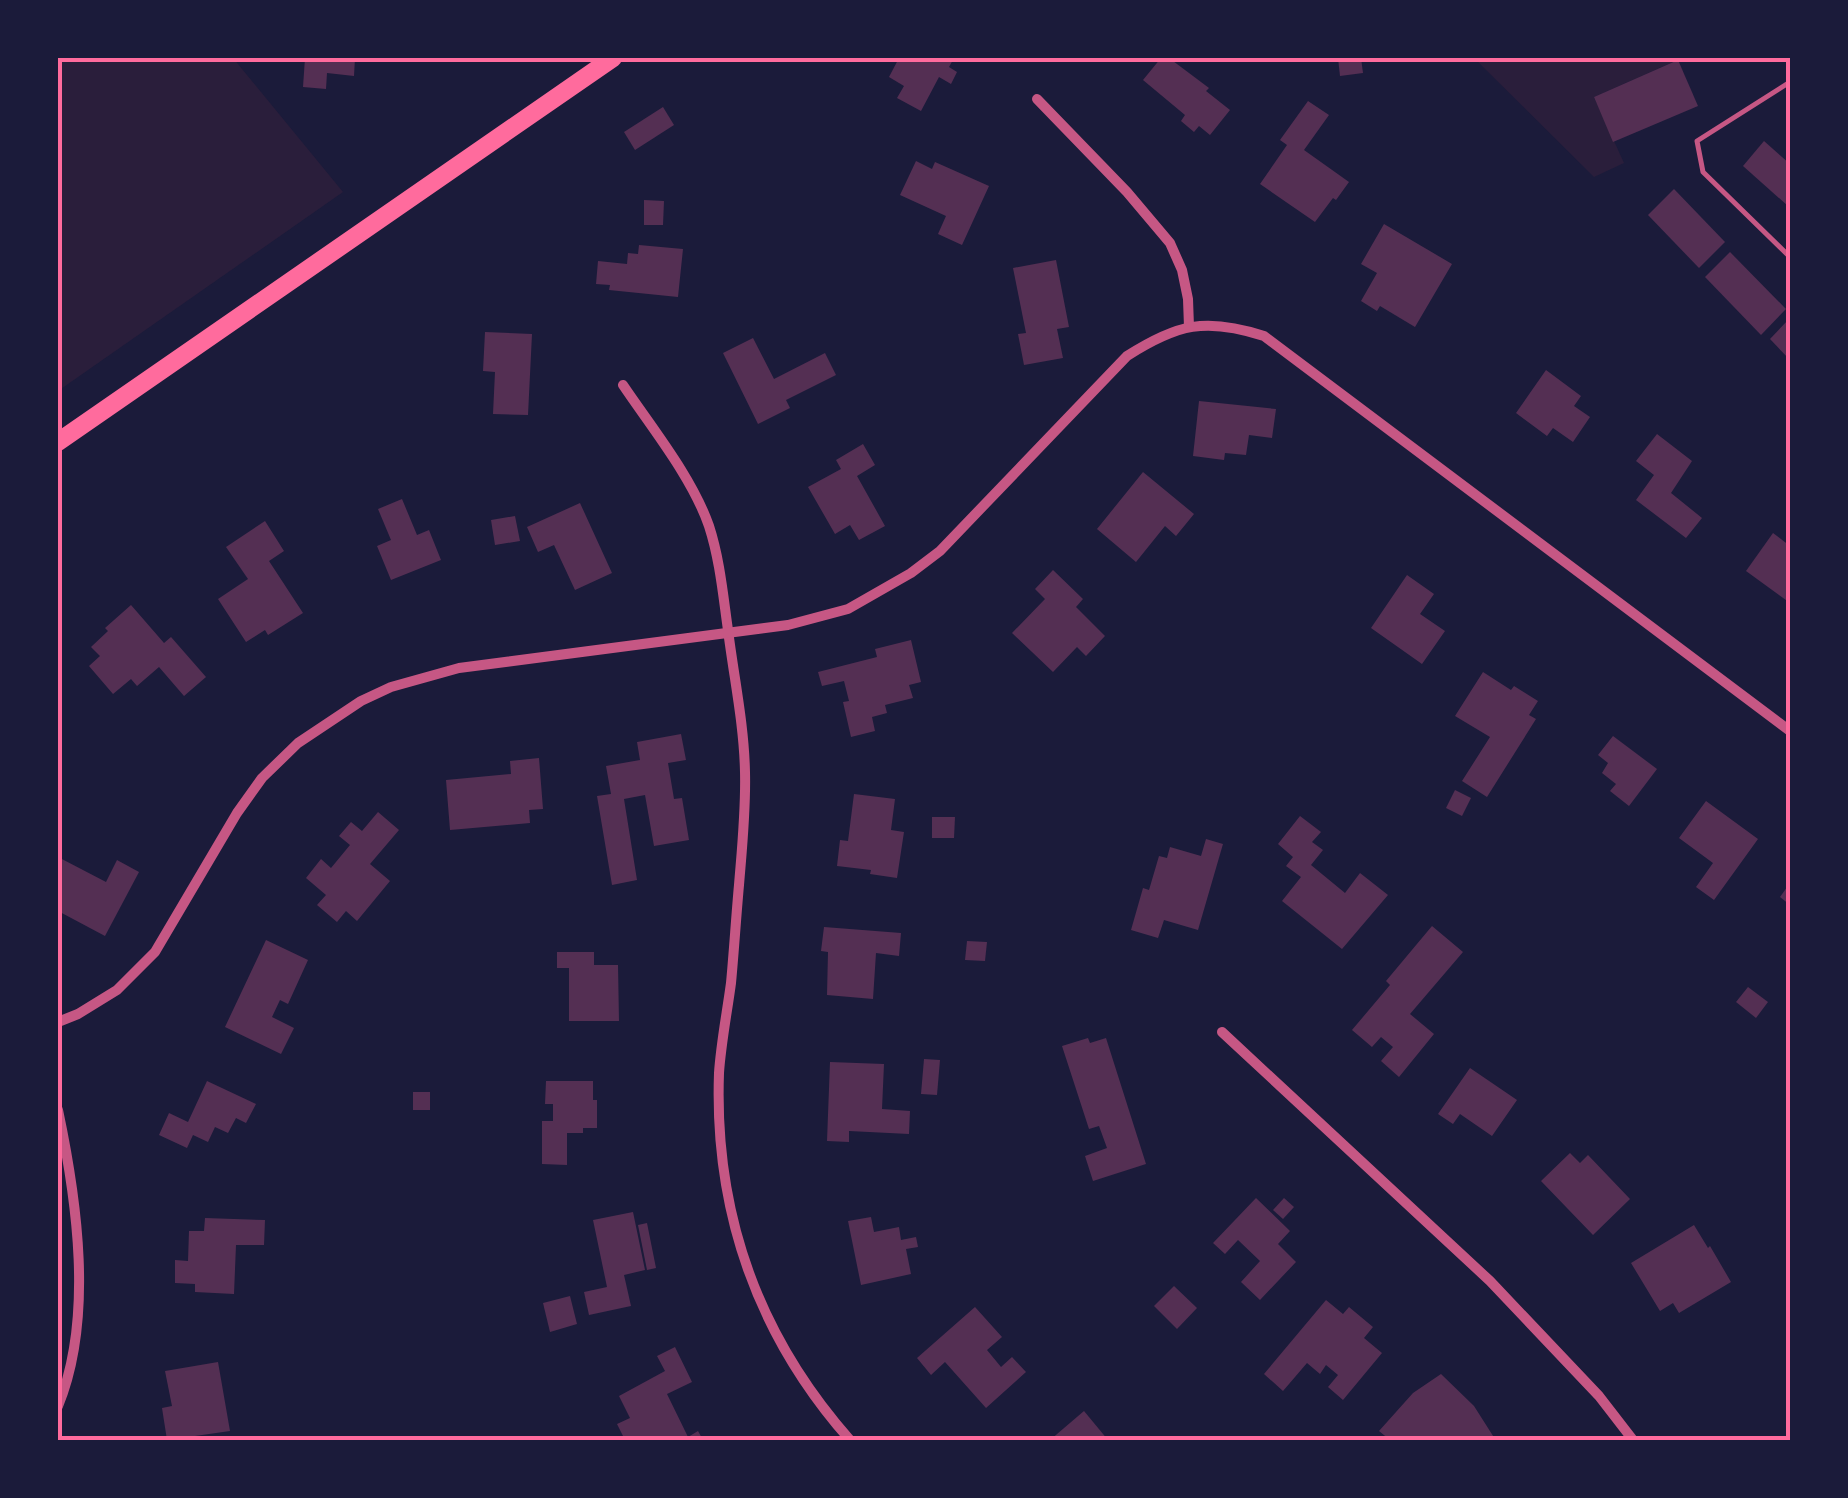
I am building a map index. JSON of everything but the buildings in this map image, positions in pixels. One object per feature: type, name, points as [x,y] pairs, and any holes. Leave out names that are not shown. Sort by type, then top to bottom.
[{"type":"main road","points":[[58,442],[612,58]]},
{"type":"street","points":[[1036,99],[1128,192],[1170,243],[1182,270],[1188,327]]},
{"type":"street","points":[[58,1022],[117,990],[155,952],[262,778],[298,743],[361,701],[391,687],[460,668],[788,625],[848,608],[911,573],[940,551],[1127,356],[1159,336],[1188,327],[1215,325],[1264,336],[1790,731]]},
{"type":"street","points":[[623,385],[697,498],[707,521],[721,572],[740,701],[744,832],[719,1072],[724,1181],[752,1286],[803,1379],[850,1440]]},
{"type":"street","points":[[1222,1032],[1490,1281],[1599,1396],[1633,1440]]},
{"type":"street","points":[[58,1110],[71,1170],[78,1254],[74,1347],[58,1406]]},
{"type":"lane","points":[[1790,82],[1697,142],[1704,172],[1790,256]]},
{"type":"shaded area","points":[[58,58],[233,58],[343,192],[58,391]]},
{"type":"shaded area","points":[[1474,58],[1702,58],[1678,60],[1594,97],[1624,163],[1594,177]]}]
